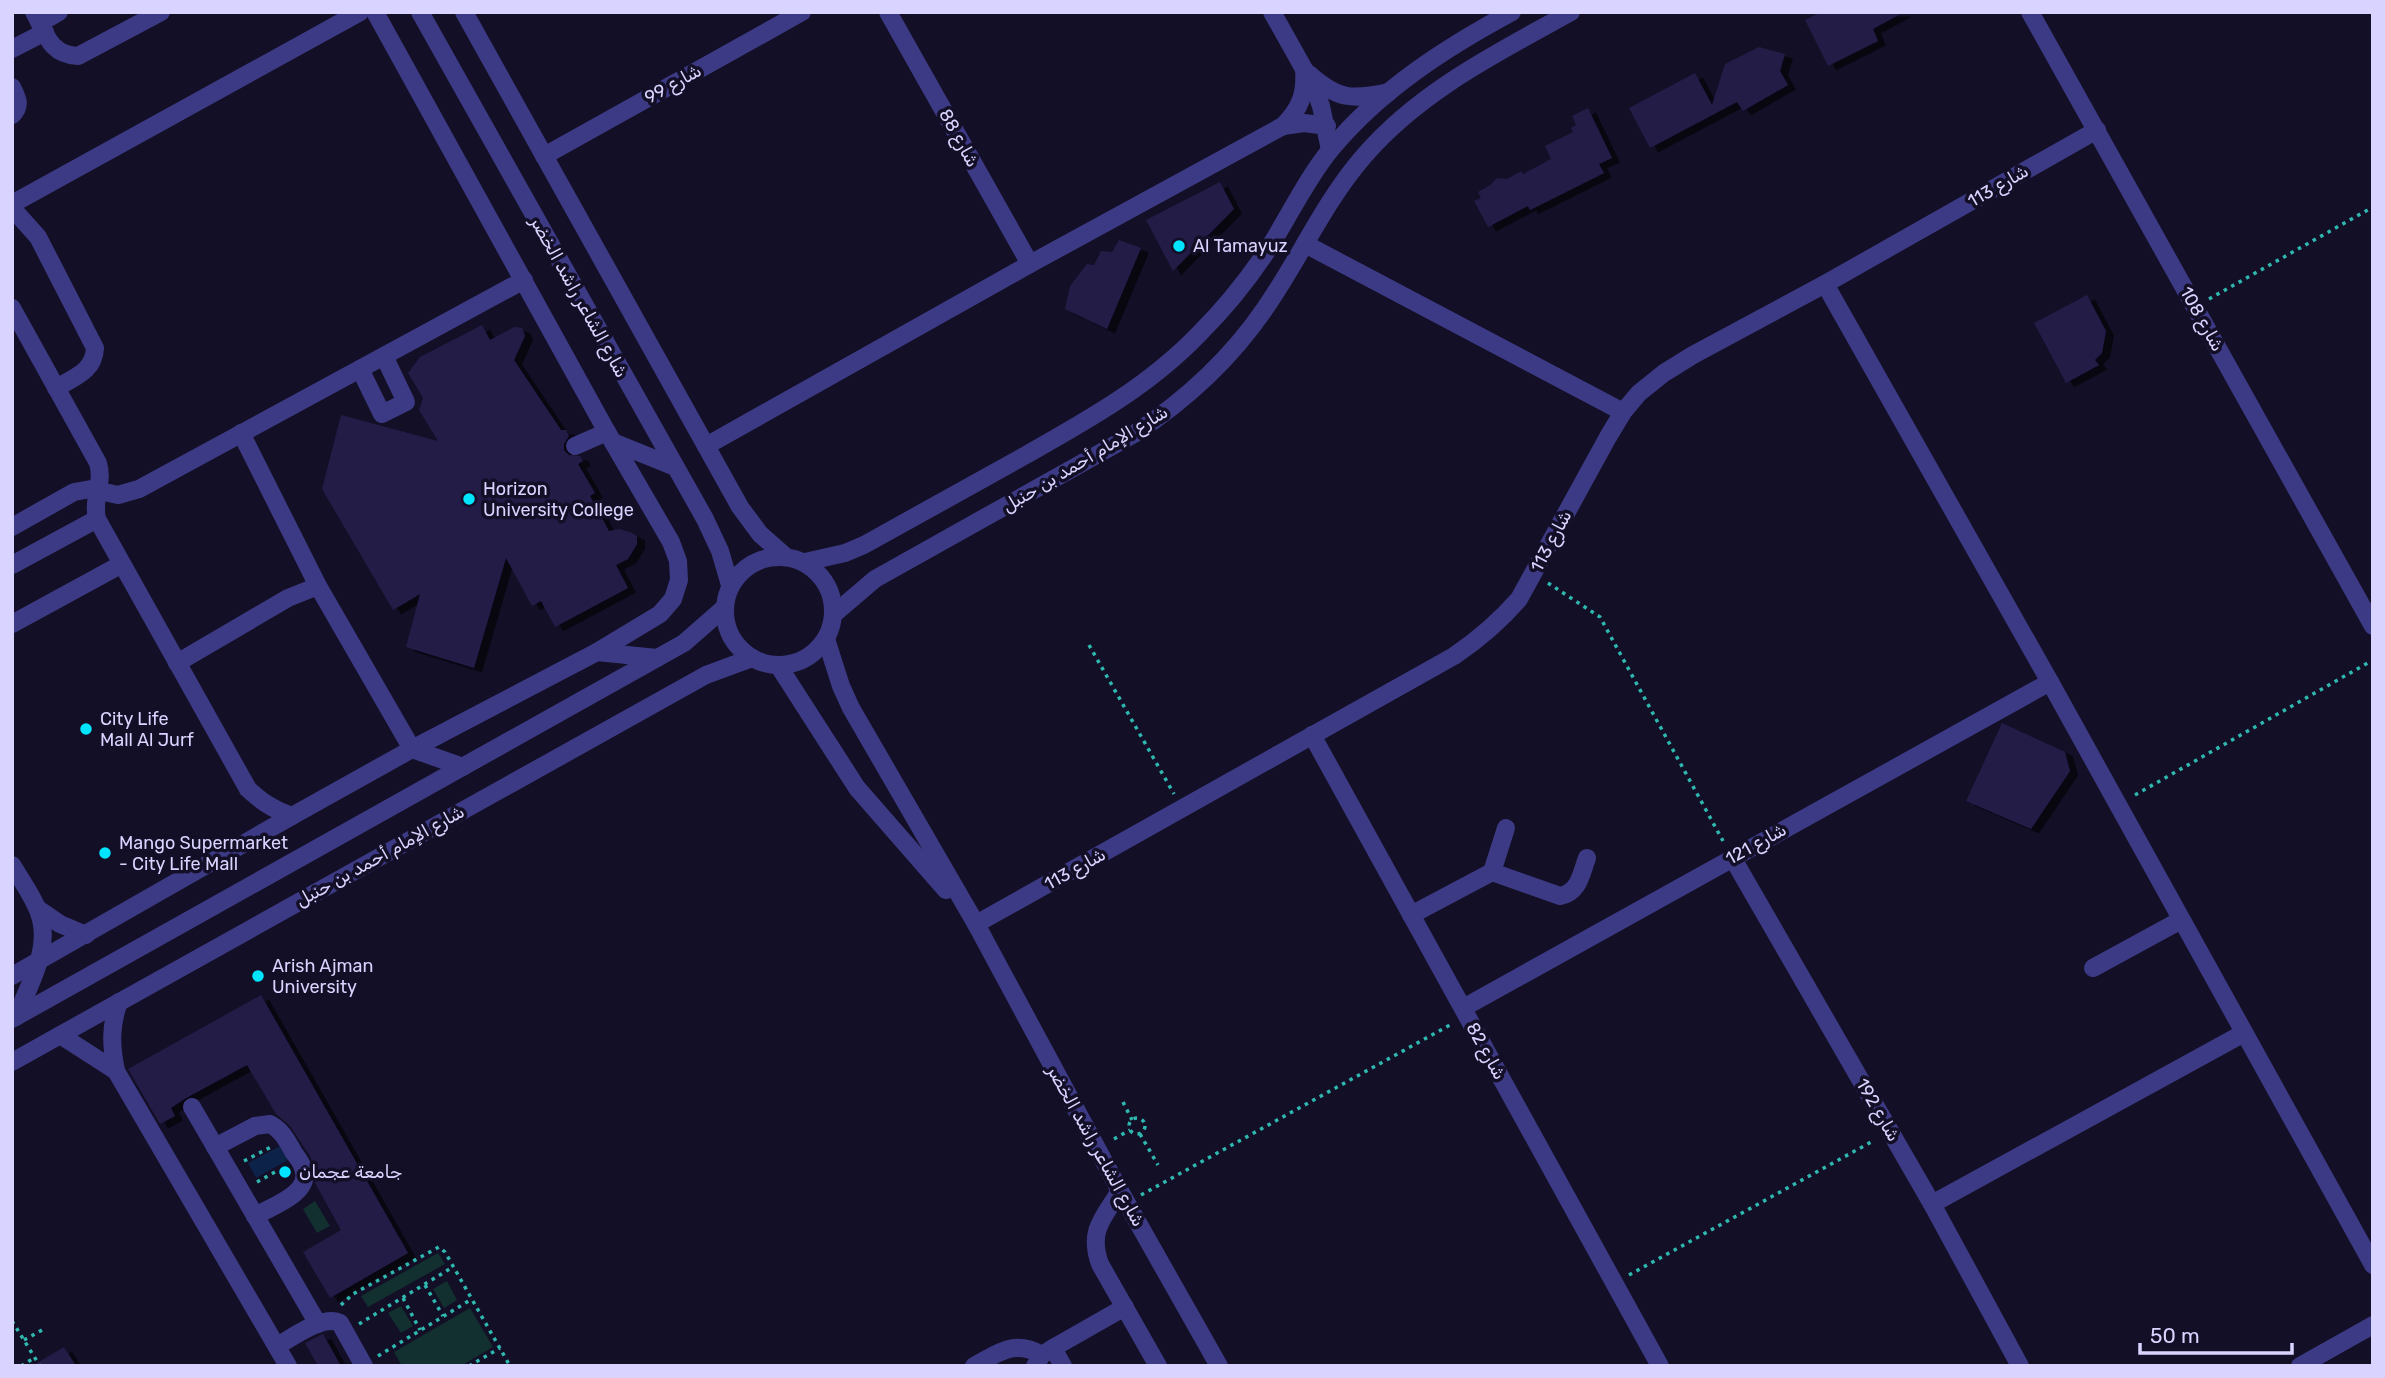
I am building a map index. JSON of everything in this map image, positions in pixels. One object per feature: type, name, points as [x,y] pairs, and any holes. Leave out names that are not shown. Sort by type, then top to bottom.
[{"type":"street","points":[[12,49],[40,22],[59,12]]},
{"type":"street","points":[[40,22],[55,49],[65,56],[78,56],[161,12]]},
{"type":"street","points":[[57,388],[89,368],[96,348],[37,237],[12,206],[360,12]]},
{"type":"street","points":[[12,976],[292,816],[597,652],[660,614],[673,599],[679,580],[678,561],[671,542],[375,12]]},
{"type":"street","name":"شارع الشاعر راشد الخضر","points":[[420,12],[713,535],[730,586]]},
{"type":"street","points":[[464,12],[749,521],[785,556]]},
{"type":"street","name":"شارع 99","points":[[544,156],[802,12]]},
{"type":"street","name":"شارع 88","points":[[888,12],[1030,264]]},
{"type":"street","points":[[1272,12],[1321,106],[1330,150]]},
{"type":"street","name":"شارع الإمام أحمد بن حنبل","points":[[805,562],[845,553],[864,545],[1099,413],[1152,377],[1200,334],[1241,287],[1330,150],[1390,92],[1428,62],[1512,12]]},
{"type":"street","name":"شارع الإمام أحمد بن حنبل","points":[[834,614],[875,579],[1134,435],[1167,413],[1226,360],[1267,306],[1336,192],[1362,158],[1391,127],[1433,93],[1571,12]]},
{"type":"street","name":"شارع 108","points":[[2029,12],[2373,626]]},
{"type":"street","points":[[706,446],[1283,126],[1294,115],[1302,101],[1306,85],[1304,69]]},
{"type":"street","points":[[1304,69],[1323,86],[1345,97],[1357,98],[1390,92]]},
{"type":"street","points":[[12,87],[19,103],[18,110],[12,115]]},
{"type":"street","points":[[1283,126],[1304,123],[1327,126]]},
{"type":"street","name":"شارع 113","points":[[976,924],[1479,640],[1500,621],[1519,598],[1623,412],[1639,393],[1693,355],[1825,284],[2097,130]]},
{"type":"street","points":[[1305,244],[1623,412]]},
{"type":"street","points":[[12,527],[74,492],[98,491],[118,495],[139,489],[524,279]]},
{"type":"street","points":[[1825,284],[2050,682],[2373,1265]]},
{"type":"street","points":[[12,308],[98,463],[101,472],[95,505],[97,519],[248,789],[261,801],[292,816]]},
{"type":"street","points":[[360,369],[382,414],[407,402],[384,356]]},
{"type":"street","points":[[242,433],[318,586],[412,750],[463,766]]},
{"type":"street","points":[[575,446],[610,437],[675,467]]},
{"type":"street","points":[[12,565],[97,519]]},
{"type":"street","points":[[785,556],[805,562],[821,576],[831,593],[834,614],[826,639],[806,658],[778,665],[752,658],[740,649],[731,637],[726,623],[724,608],[730,586],[738,574],[759,559],[785,556]]},
{"type":"street","points":[[12,624],[122,564]]},
{"type":"street","points":[[177,663],[288,598],[318,586]]},
{"type":"street","name":"شارع الإمام أحمد بن حنبل","points":[[14,1018],[657,658],[695,636],[724,608]]},
{"type":"street","name":"شارع الشاعر راشد الخضر","points":[[826,639],[851,708],[976,924],[1219,1366]]},
{"type":"street","points":[[597,652],[657,658]]},
{"type":"street","name":"شارع الإمام أحمد بن حنبل","points":[[12,1062],[706,674],[752,658]]},
{"type":"street","name":"شارع الشاعر راشد الخضر","points":[[778,665],[857,788],[976,924]]},
{"type":"street","name":"شارع 121","points":[[1465,1012],[1732,857],[2050,682]]},
{"type":"street","name":"شارع 82","points":[[1312,735],[1660,1366]]},
{"type":"street","points":[[1411,915],[1492,872],[1506,828]]},
{"type":"street","name":"شارع 192","points":[[1732,857],[1932,1204],[2020,1366]]},
{"type":"street","points":[[1492,872],[1560,896],[1569,895],[1576,889],[1587,858]]},
{"type":"street","points":[[12,865],[38,909],[43,931],[38,962],[14,1018]]},
{"type":"street","points":[[38,909],[60,924],[86,935]]},
{"type":"street","points":[[2093,968],[2182,920]]},
{"type":"street","points":[[119,1002],[114,1014],[111,1040],[116,1071],[288,1366]]},
{"type":"street","points":[[1932,1204],[2244,1033]]},
{"type":"street","points":[[60,1035],[116,1071]]},
{"type":"street","points":[[192,1107],[255,1216],[332,1325],[364,1365]]},
{"type":"street","points":[[215,1147],[261,1124],[270,1124],[277,1128],[298,1158],[305,1174],[300,1189],[255,1216]]},
{"type":"street","points":[[1124,1197],[1098,1225],[1094,1238],[1095,1251],[1158,1366]]},
{"type":"street","points":[[1043,1356],[1125,1307]]},
{"type":"street","points":[[276,1346],[332,1325]]},
{"type":"street","points":[[2300,1366],[2373,1325]]},
{"type":"street","points":[[974,1366],[1009,1348],[1032,1349],[1063,1366]]},
{"type":"path","points":[[2195,307],[2373,207]]},
{"type":"path","points":[[1534,574],[1600,617],[1732,857]]},
{"type":"path","points":[[1089,645],[1182,808]]},
{"type":"path","points":[[2118,805],[2373,660]]},
{"type":"path","points":[[1124,1197],[1465,1012]]},
{"type":"path","points":[[1123,1102],[1132,1120],[1130,1130],[1140,1134],[1144,1132],[1144,1123],[1137,1118],[1132,1120]]},
{"type":"path","points":[[1614,1282],[1890,1131]]},
{"type":"path","points":[[1140,1134],[1158,1165]]},
{"type":"path","points":[[228,1170],[285,1139]]},
{"type":"path","points":[[241,1192],[298,1158]]},
{"type":"path","points":[[332,1325],[340,1307],[353,1294],[436,1247],[443,1249],[510,1366]]},
{"type":"path","points":[[332,1325],[403,1298],[453,1268]]},
{"type":"path","points":[[425,1285],[443,1317]]},
{"type":"path","points":[[403,1298],[420,1330]]},
{"type":"path","points":[[364,1365],[472,1299]]},
{"type":"path","points":[[12,1321],[40,1366]]},
{"type":"path","points":[[23,1340],[44,1329]]},
{"type":"path","points":[[469,1366],[500,1348]]},
{"type":"path","points":[[22,1366],[34,1358]]},
{"type":"green space","points":[[315,1201],[330,1226],[317,1233],[303,1209]]},
{"type":"green space","points":[[438,1253],[445,1264],[368,1307],[361,1296]]},
{"type":"green space","points":[[447,1281],[457,1300],[444,1308],[433,1289]]},
{"type":"green space","points":[[401,1306],[413,1326],[401,1333],[388,1313]]},
{"type":"green space","points":[[470,1308],[493,1347],[461,1366],[402,1366],[394,1352]]},
{"type":"water","points":[[280,1146],[288,1160],[256,1178],[248,1163]]},
{"type":"building","points":[[1821,12],[1904,12],[1873,29],[1878,41],[1828,66],[1805,20]]},
{"type":"building","points":[[1759,47],[1785,54],[1780,71],[1788,85],[1743,111],[1737,102],[1650,148],[1629,108],[1695,73],[1712,105],[1725,64]]},
{"type":"building","points":[[1588,108],[1612,158],[1599,164],[1604,173],[1530,210],[1528,206],[1488,227],[1474,201],[1481,198],[1478,192],[1497,178],[1507,179],[1521,171],[1523,174],[1551,159],[1545,146],[1573,132],[1571,128],[1576,125],[1572,116]]},
{"type":"building","name":"Al Tamayuz","points":[[1220,182],[1234,209],[1173,271],[1146,220]]},
{"type":"building","points":[[1119,240],[1141,248],[1107,329],[1065,309],[1070,286],[1087,264],[1094,265],[1101,251],[1112,252]]},
{"type":"building","points":[[2087,295],[2106,331],[2102,353],[2095,360],[2099,365],[2066,383],[2034,323]]},
{"type":"building","name":"Horizon University College","points":[[482,325],[490,340],[514,327],[522,328],[525,336],[514,360],[561,430],[566,430],[569,436],[564,450],[569,455],[580,456],[583,461],[578,464],[595,493],[590,496],[609,531],[619,529],[630,532],[637,536],[637,544],[628,559],[616,565],[628,588],[555,627],[541,601],[532,606],[506,558],[474,668],[406,647],[420,594],[393,610],[322,489],[341,415],[438,441],[419,410],[423,398],[408,373],[420,357]]},
{"type":"building","points":[[2002,723],[2065,752],[2070,771],[2031,829],[1966,801]]},
{"type":"building","points":[[261,995],[408,1253],[330,1298],[303,1252],[341,1230],[315,1183],[315,1170],[310,1156],[290,1126],[276,1114],[247,1065],[171,1108],[175,1116],[160,1124],[128,1069]]},
{"type":"building","points":[[323,1334],[341,1366],[318,1366],[305,1343]]},
{"type":"building","points":[[64,1347],[76,1366],[32,1366]]},
{"type":"place","name":"Al Tamayuz","points":[[1179,246]]},
{"type":"place","name":"Horizon University College","points":[[469,499]]},
{"type":"place","name":"City Life Mall Al Jurf","points":[[86,729]]},
{"type":"place","name":"Mango Supermarket - City Life Mall","points":[[105,853]]},
{"type":"place","name":"Arish Ajman University","points":[[258,976]]},
{"type":"place","name":"جامعة عجمان","points":[[285,1172]]}]
